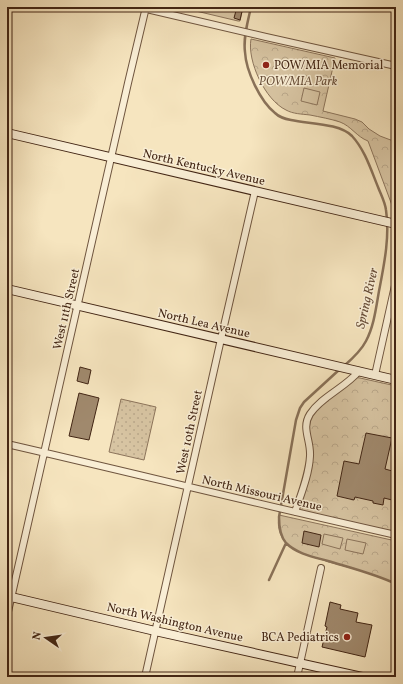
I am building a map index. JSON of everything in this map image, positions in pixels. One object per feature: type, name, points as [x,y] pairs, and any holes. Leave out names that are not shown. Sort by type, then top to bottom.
[{"type":"street","points":[[138,7],[396,66]]},
{"type":"street","name":"West 11th Street","points":[[7,616],[9,596],[44,453],[146,8]]},
{"type":"street","name":"North Kentucky Avenue","points":[[7,133],[395,224]]},
{"type":"street","name":"West 10th Street","points":[[145,677],[255,191]]},
{"type":"street","points":[[375,375],[396,281]]},
{"type":"street","name":"North Lea Avenue","points":[[7,289],[396,380]]},
{"type":"street","points":[[295,512],[310,460],[310,446],[306,429],[307,420],[315,408],[348,382],[356,370]]},
{"type":"street","name":"North Missouri Avenue","points":[[7,444],[396,535]]},
{"type":"street","points":[[297,677],[321,568]]},
{"type":"street","name":"North Washington Avenue","points":[[9,596],[155,631],[362,677]]},
{"type":"green space","points":[[179,7],[243,7],[240,21],[238,21]]},
{"type":"green space","name":"POW/MIA Park","points":[[251,39],[335,58],[323,111],[355,119],[362,122],[369,129],[380,136],[396,142],[396,216],[368,141],[340,122],[310,115],[298,114],[286,110],[278,105],[271,98],[259,79],[250,48]]},
{"type":"green space","points":[[304,88],[320,92],[317,105],[301,101]]},
{"type":"green space","points":[[353,377],[396,386],[396,535],[295,512],[310,460],[306,429],[311,414]]},
{"type":"green space","points":[[121,399],[156,407],[144,460],[109,452]]},
{"type":"green space","points":[[279,515],[396,541],[396,584],[371,574],[301,553],[287,544],[282,538],[278,523]]},
{"type":"green space","points":[[324,534],[343,538],[340,549],[322,544]]},
{"type":"green space","points":[[347,539],[366,543],[363,554],[345,550]]},
{"type":"building","points":[[237,7],[243,7],[240,20],[234,18]]},
{"type":"building","points":[[80,367],[91,370],[88,384],[77,381]]},
{"type":"building","points":[[79,393],[99,398],[89,440],[69,436]]},
{"type":"building","points":[[366,433],[392,438],[385,469],[396,472],[396,501],[384,498],[383,505],[355,497],[354,500],[337,496],[344,461],[359,464]]},
{"type":"building","points":[[304,531],[321,535],[319,547],[302,543]]},
{"type":"building","name":"BCA Pediatrics","points":[[330,602],[341,605],[340,609],[358,613],[356,622],[372,625],[365,657],[322,647],[327,627],[325,626]]},
{"type":"waterway","name":"Spring River","points":[[251,7],[246,29],[246,60],[251,76],[264,101],[269,108],[282,118],[332,126],[352,136],[361,147],[385,204],[387,220],[386,251],[373,323],[364,345],[344,366]]},
{"type":"waterway","name":"Spring River","points":[[340,369],[304,402],[300,408],[296,420],[279,517],[280,531],[286,543],[295,550],[371,574],[396,584]]},
{"type":"waterway","points":[[269,580],[286,543]]},
{"type":"place","name":"POW/MIA Memorial","points":[[266,65]]},
{"type":"place","name":"BCA Pediatrics","points":[[347,637]]}]
